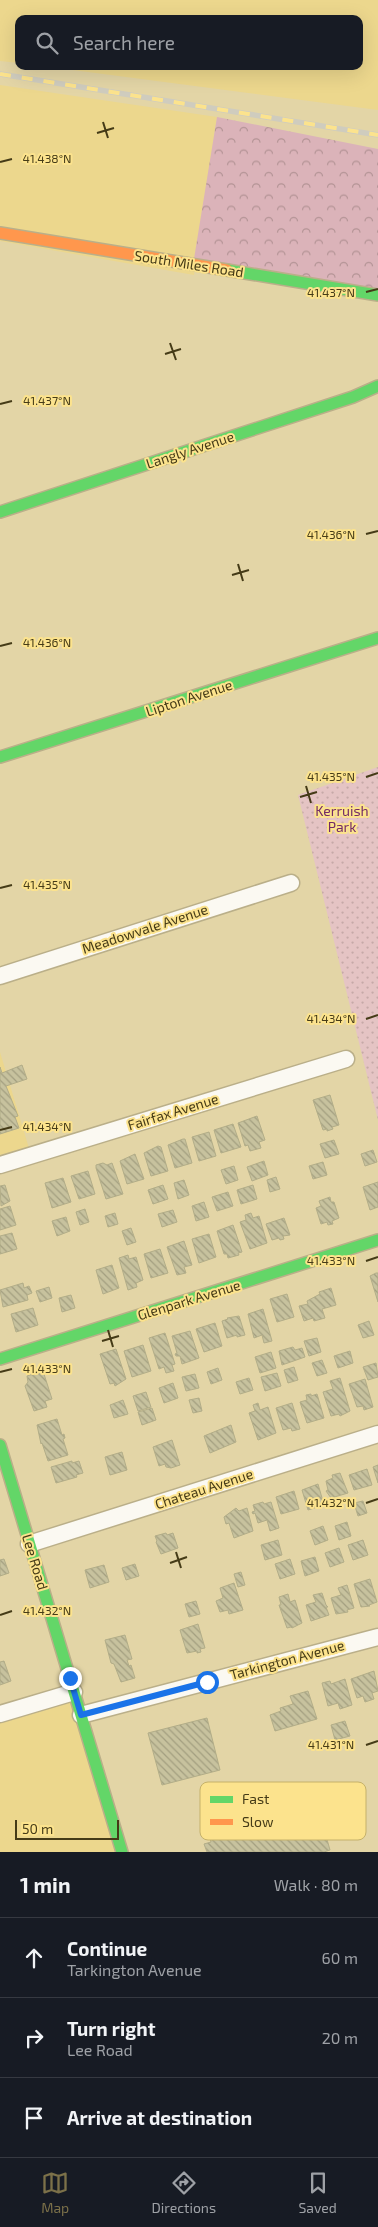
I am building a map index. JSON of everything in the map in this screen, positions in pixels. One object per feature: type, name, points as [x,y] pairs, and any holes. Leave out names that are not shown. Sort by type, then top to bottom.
[{"type":"street","name":"South Miles Road","points":[[0,233],[378,295]]},
{"type":"street","name":"Langly Avenue","points":[[0,512],[354,397],[378,386]]},
{"type":"street","name":"Lipton Avenue","points":[[0,757],[378,638]]},
{"type":"street","name":"Meadowvale Avenue","points":[[0,976],[291,883]]},
{"type":"street","name":"Fairfax Avenue","points":[[0,1165],[346,1059]]},
{"type":"street","name":"Glenpark Avenue","points":[[0,1359],[378,1240]]},
{"type":"street","name":"Chateau Avenue","points":[[30,1544],[378,1434]]},
{"type":"street","name":"Lee Road","points":[[0,1445],[5,1483],[30,1544],[122,1852]]},
{"type":"street","name":"Tarkington Avenue","points":[[81,1715],[378,1636]]},
{"type":"street","points":[[0,1714],[74,1692]]},
{"type":"shaded area","points":[[0,0],[378,0],[378,110],[73,70],[363,70],[363,15],[15,15],[15,63],[0,61]]},
{"type":"shaded area","points":[[0,85],[217,117],[194,275],[0,241]]},
{"type":"shaded area","points":[[0,1052],[31,1155],[0,1165]]},
{"type":"shaded area","points":[[74,1692],[122,1852],[0,1852],[0,1714]]},
{"type":"green space","points":[[217,117],[378,149],[378,295],[193,265]]},
{"type":"green space","name":"Kerruish Park","points":[[378,767],[378,1120],[298,795]]},
{"type":"building","points":[[22,1065],[27,1079],[6,1086],[18,1116],[15,1117],[19,1128],[0,1134],[0,1067],[2,1073]]},
{"type":"building","points":[[330,1095],[339,1125],[327,1131],[327,1129],[323,1130],[313,1100]]},
{"type":"building","points":[[257,1116],[265,1140],[259,1142],[261,1148],[250,1151],[248,1145],[245,1146],[238,1123]]},
{"type":"building","points":[[233,1124],[241,1147],[221,1153],[214,1130]]},
{"type":"building","points":[[209,1132],[216,1156],[199,1161],[192,1137]]},
{"type":"building","points":[[185,1139],[192,1163],[175,1168],[168,1145]]},
{"type":"building","points":[[334,1140],[339,1154],[325,1158],[320,1144]]},
{"type":"building","points":[[158,1146],[161,1147],[168,1171],[151,1176],[144,1153]]},
{"type":"building","points":[[373,1150],[377,1162],[365,1166],[361,1154]]},
{"type":"building","points":[[135,1154],[144,1179],[127,1184],[120,1161]]},
{"type":"building","points":[[264,1161],[268,1175],[252,1181],[247,1167]]},
{"type":"building","points":[[323,1162],[327,1175],[313,1179],[309,1166]]},
{"type":"building","points":[[103,1163],[107,1165],[112,1163],[123,1194],[106,1199],[96,1168],[96,1165]]},
{"type":"building","points":[[234,1166],[238,1180],[226,1184],[221,1170]]},
{"type":"building","points":[[88,1171],[95,1194],[79,1199],[71,1176]]},
{"type":"building","points":[[276,1177],[280,1189],[270,1192],[267,1180]]},
{"type":"building","points":[[63,1178],[71,1202],[52,1208],[45,1183]]},
{"type":"building","points":[[184,1180],[189,1195],[178,1199],[174,1183]]},
{"type":"building","points":[[378,1182],[378,1207],[370,1210],[363,1187]]},
{"type":"building","points":[[5,1185],[10,1201],[1,1206],[0,1186]]},
{"type":"building","points":[[163,1185],[168,1199],[153,1204],[148,1190]]},
{"type":"building","points":[[253,1185],[257,1199],[241,1204],[237,1190]]},
{"type":"building","points":[[228,1192],[233,1206],[217,1211],[212,1197]]},
{"type":"building","points":[[330,1197],[331,1202],[334,1202],[339,1218],[332,1221],[333,1224],[328,1225],[327,1222],[321,1224],[316,1208],[321,1206],[319,1201]]},
{"type":"building","points":[[204,1202],[209,1217],[196,1221],[192,1206]]},
{"type":"building","points":[[10,1206],[16,1225],[0,1230],[0,1209]]},
{"type":"building","points":[[85,1209],[89,1222],[80,1225],[76,1212]]},
{"type":"building","points":[[173,1210],[177,1222],[162,1227],[158,1214]]},
{"type":"building","points":[[115,1213],[118,1224],[108,1227],[105,1216]]},
{"type":"building","points":[[251,1213],[253,1218],[259,1216],[267,1243],[250,1249],[240,1222],[246,1220],[245,1215]]},
{"type":"building","points":[[66,1217],[70,1231],[57,1236],[52,1221]]},
{"type":"building","points":[[284,1218],[290,1235],[283,1236],[284,1239],[272,1240],[266,1224]]},
{"type":"building","points":[[233,1225],[242,1252],[238,1253],[239,1255],[228,1258],[227,1254],[224,1254],[217,1231]]},
{"type":"building","points":[[131,1228],[136,1242],[127,1245],[122,1231]]},
{"type":"building","points":[[12,1233],[17,1249],[0,1254],[0,1236]]},
{"type":"building","points":[[209,1234],[216,1257],[199,1263],[192,1239]]},
{"type":"building","points":[[184,1241],[192,1265],[184,1267],[186,1273],[177,1275],[167,1247]]},
{"type":"building","points":[[160,1249],[168,1273],[151,1278],[144,1254]]},
{"type":"building","points":[[128,1255],[129,1259],[136,1257],[143,1280],[136,1283],[137,1287],[128,1290],[119,1258]]},
{"type":"building","points":[[112,1265],[119,1288],[103,1294],[96,1270]]},
{"type":"building","points":[[378,1273],[378,1302],[370,1276]]},
{"type":"building","points":[[23,1283],[24,1288],[29,1286],[32,1293],[27,1295],[28,1300],[3,1307],[0,1290]]},
{"type":"building","points":[[49,1287],[52,1298],[40,1302],[36,1291]]},
{"type":"building","points":[[331,1288],[336,1305],[322,1309],[325,1318],[314,1321],[313,1318],[304,1321],[299,1306],[308,1304],[307,1301],[320,1294],[319,1292]]},
{"type":"building","points":[[287,1294],[294,1317],[277,1322],[270,1299]]},
{"type":"building","points":[[71,1295],[75,1308],[62,1312],[59,1298]]},
{"type":"building","points":[[33,1308],[38,1325],[16,1332],[11,1314]]},
{"type":"building","points":[[263,1309],[272,1341],[264,1343],[262,1335],[254,1338],[248,1314]]},
{"type":"building","points":[[239,1316],[245,1335],[227,1338],[222,1321]]},
{"type":"building","points":[[369,1321],[374,1335],[363,1338],[358,1325]]},
{"type":"building","points":[[215,1323],[222,1346],[204,1352],[196,1329]]},
{"type":"building","points":[[190,1331],[199,1358],[182,1364],[180,1356],[175,1354],[177,1353],[172,1336]]},
{"type":"building","points":[[165,1333],[175,1364],[172,1365],[174,1371],[166,1373],[164,1367],[159,1369],[149,1338]]},
{"type":"building","points":[[317,1338],[321,1352],[309,1356],[304,1341]]},
{"type":"building","points":[[143,1345],[151,1371],[132,1377],[124,1351]]},
{"type":"building","points":[[293,1347],[295,1350],[302,1348],[305,1357],[282,1365],[279,1351]]},
{"type":"building","points":[[116,1349],[126,1379],[115,1386],[114,1383],[110,1384],[100,1354]]},
{"type":"building","points":[[350,1351],[353,1363],[338,1368],[334,1356]]},
{"type":"building","points":[[271,1352],[276,1368],[260,1373],[255,1357]]},
{"type":"building","points":[[322,1360],[327,1373],[317,1376],[312,1363]]},
{"type":"building","points":[[376,1363],[378,1377],[368,1380],[363,1367]]},
{"type":"building","points":[[294,1367],[298,1380],[288,1383],[284,1370]]},
{"type":"building","points":[[218,1368],[222,1380],[211,1384],[207,1372]]},
{"type":"building","points":[[43,1371],[52,1399],[45,1401],[47,1407],[34,1411],[25,1386],[28,1382],[27,1376]]},
{"type":"building","points":[[277,1373],[281,1386],[265,1391],[261,1377]]},
{"type":"building","points":[[195,1374],[199,1388],[186,1391],[182,1377]]},
{"type":"building","points":[[249,1378],[253,1390],[240,1394],[236,1382]]},
{"type":"building","points":[[340,1378],[350,1411],[340,1416],[339,1414],[331,1416],[323,1392],[333,1389],[330,1381]]},
{"type":"building","points":[[365,1379],[373,1407],[364,1410],[363,1406],[357,1407],[349,1384]]},
{"type":"building","points":[[173,1383],[178,1398],[164,1403],[159,1388]]},
{"type":"building","points":[[146,1392],[151,1407],[138,1411],[133,1396]]},
{"type":"building","points":[[311,1394],[311,1396],[317,1394],[324,1418],[307,1423],[300,1402],[307,1400],[306,1395]]},
{"type":"building","points":[[199,1398],[202,1411],[193,1413],[189,1400]]},
{"type":"building","points":[[123,1400],[128,1414],[114,1418],[110,1405]]},
{"type":"building","points":[[258,1403],[260,1410],[268,1407],[276,1433],[258,1440],[249,1413],[255,1411],[253,1405]]},
{"type":"building","points":[[292,1403],[300,1429],[292,1431],[291,1428],[283,1430],[276,1408]]},
{"type":"building","points":[[152,1408],[156,1420],[142,1425],[138,1412]]},
{"type":"building","points":[[57,1419],[62,1435],[64,1434],[65,1438],[63,1439],[68,1455],[48,1461],[41,1444],[37,1425]]},
{"type":"building","points":[[231,1425],[236,1442],[210,1453],[204,1436]]},
{"type":"building","points":[[172,1440],[180,1465],[171,1468],[166,1467],[165,1464],[159,1466],[153,1447]]},
{"type":"building","points":[[122,1452],[127,1470],[110,1475],[105,1457]]},
{"type":"building","points":[[72,1461],[72,1463],[79,1461],[83,1473],[76,1475],[77,1477],[56,1483],[51,1467]]},
{"type":"building","points":[[378,1465],[378,1483],[373,1467]]},
{"type":"building","points":[[367,1469],[372,1485],[354,1490],[349,1475]]},
{"type":"building","points":[[340,1473],[348,1493],[331,1498],[326,1491],[328,1490],[326,1481],[333,1478],[332,1475]]},
{"type":"building","points":[[318,1484],[324,1505],[308,1510],[302,1490]]},
{"type":"building","points":[[294,1491],[299,1509],[281,1514],[276,1497]]},
{"type":"building","points":[[363,1501],[367,1513],[358,1516],[354,1503]]},
{"type":"building","points":[[263,1502],[264,1504],[271,1502],[279,1528],[270,1531],[267,1520],[258,1523],[255,1513],[253,1514],[252,1512],[255,1511],[253,1505]]},
{"type":"building","points":[[236,1508],[239,1511],[247,1508],[253,1531],[234,1538],[229,1523],[226,1524],[224,1517]]},
{"type":"building","points":[[347,1522],[351,1536],[339,1540],[335,1526]]},
{"type":"building","points":[[323,1526],[328,1540],[315,1545],[310,1531]]},
{"type":"building","points":[[166,1533],[167,1535],[173,1533],[178,1548],[161,1554],[155,1536]]},
{"type":"building","points":[[278,1540],[282,1555],[265,1560],[261,1545]]},
{"type":"building","points":[[363,1540],[368,1555],[353,1560],[348,1545]]},
{"type":"building","points":[[339,1548],[344,1562],[330,1567],[325,1553]]},
{"type":"building","points":[[315,1557],[319,1571],[305,1576],[301,1561]]},
{"type":"building","points":[[4,1559],[9,1573],[0,1576],[0,1560]]},
{"type":"building","points":[[290,1559],[295,1574],[280,1579],[275,1564]]},
{"type":"building","points":[[135,1564],[139,1576],[126,1580],[122,1568]]},
{"type":"building","points":[[104,1565],[109,1582],[90,1588],[85,1570]]},
{"type":"building","points":[[241,1572],[245,1585],[238,1587],[234,1574]]},
{"type":"building","points":[[370,1579],[377,1602],[370,1606],[361,1607],[354,1584]]},
{"type":"building","points":[[234,1583],[243,1610],[229,1614],[228,1610],[220,1612],[216,1601],[223,1598],[220,1588]]},
{"type":"building","points":[[347,1585],[354,1608],[347,1610],[348,1612],[336,1614],[331,1598],[341,1595],[338,1588]]},
{"type":"building","points":[[322,1593],[329,1615],[311,1621],[306,1605],[316,1602],[313,1595]]},
{"type":"building","points":[[288,1594],[290,1602],[295,1600],[302,1623],[292,1628],[287,1628],[279,1605],[281,1605],[279,1597]]},
{"type":"building","points":[[196,1601],[200,1614],[189,1617],[185,1604]]},
{"type":"building","points":[[198,1624],[205,1648],[200,1649],[201,1652],[187,1653],[180,1630]]},
{"type":"building","points":[[125,1635],[132,1659],[127,1660],[129,1666],[131,1665],[135,1678],[121,1682],[114,1664],[111,1663],[105,1640]]},
{"type":"building","points":[[4,1661],[11,1681],[0,1685],[0,1662]]},
{"type":"building","points":[[374,1671],[378,1691],[372,1693],[374,1699],[365,1702],[363,1696],[357,1698],[351,1679]]},
{"type":"building","points":[[345,1679],[352,1705],[340,1709],[338,1703],[328,1706],[322,1683],[330,1681],[331,1684]]},
{"type":"building","points":[[308,1691],[317,1719],[275,1731],[270,1715],[281,1711],[280,1708],[293,1704],[290,1696]]},
{"type":"building","points":[[207,1718],[220,1770],[162,1785],[148,1733]]},
{"type":"building","points":[[345,1721],[350,1736],[335,1740],[331,1725]]},
{"type":"building","points":[[210,1840],[327,1840],[330,1850],[324,1852],[207,1852],[204,1844],[211,1842]]},
{"type":"railway","points":[[0,74],[378,135]]},
{"type":"traffic: fast","points":[[227,270],[378,295]]},
{"type":"traffic: fast","points":[[0,512],[353,397],[378,386]]},
{"type":"traffic: fast","points":[[0,757],[378,638]]},
{"type":"traffic: fast","points":[[0,1359],[378,1240]]},
{"type":"traffic: fast","points":[[0,1445],[122,1852]]},
{"type":"traffic: slow","points":[[0,233],[227,270]]},
{"type":"route","points":[[70,1678],[81,1715],[207,1682]]}]
